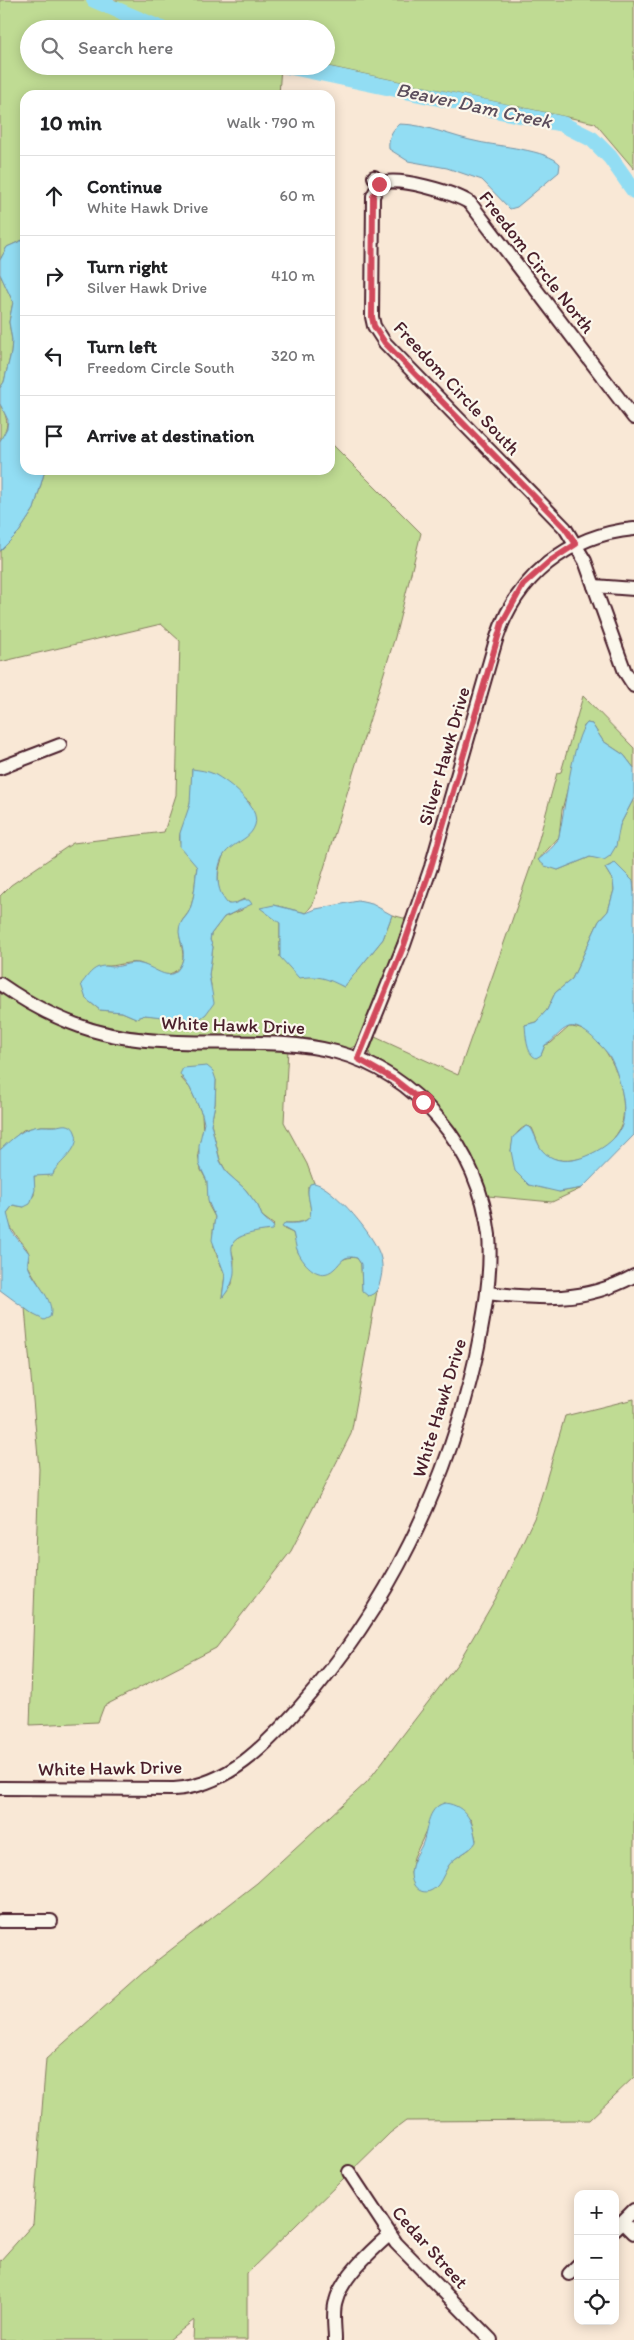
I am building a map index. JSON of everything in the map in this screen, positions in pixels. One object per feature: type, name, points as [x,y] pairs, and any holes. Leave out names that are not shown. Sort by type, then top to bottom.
[{"type":"street","name":"Freedom Circle North","points":[[377,180],[394,181],[430,188],[457,195],[470,203],[634,418]]},
{"type":"street","name":"Freedom Circle South","points":[[377,180],[373,196],[372,317],[378,335],[565,528],[585,561],[625,672],[634,686]]},
{"type":"street","name":"Silver Hawk Drive","points":[[358,1059],[404,945],[431,867],[502,623],[523,585],[550,561],[576,544],[601,535],[634,529]]},
{"type":"street","points":[[594,586],[634,589]]},
{"type":"street","points":[[0,768],[60,744]]},
{"type":"street","name":"White Hawk Drive","points":[[0,984],[31,1005],[55,1017],[96,1031],[152,1041],[293,1043],[322,1048],[358,1059],[384,1072],[416,1096],[437,1116],[462,1152],[472,1172],[485,1215],[489,1252],[487,1293],[480,1337],[458,1426],[431,1498],[406,1553],[378,1602],[330,1670],[296,1712],[261,1748],[227,1773],[180,1789],[0,1788]]},
{"type":"street","points":[[487,1293],[532,1298],[575,1297],[608,1288],[634,1276]]},
{"type":"street","points":[[0,1921],[51,1921]]},
{"type":"street","name":"Cedar Street","points":[[349,2172],[389,2235],[491,2340]]},
{"type":"street","points":[[634,2210],[619,2226],[634,2233]]},
{"type":"street","points":[[335,2340],[335,2302],[344,2285],[371,2251],[389,2235]]},
{"type":"green space","points":[[0,0],[634,0],[634,169],[595,123],[335,68],[335,20],[20,20],[20,75],[280,75],[279,90],[20,90],[20,241],[7,247],[0,260]]},
{"type":"green space","points":[[0,274],[13,302],[9,322],[12,340],[11,353],[4,382],[0,388]]},
{"type":"green space","points":[[0,404],[5,414],[7,427],[0,441]]},
{"type":"green space","points":[[335,447],[421,533],[395,637],[313,904],[306,913],[274,905],[280,923],[280,957],[315,976],[329,979],[344,987],[383,939],[392,915],[407,919],[357,1045],[349,1049],[312,1039],[289,1036],[212,1036],[138,1032],[103,1025],[68,1014],[34,998],[0,976],[0,896],[11,885],[73,843],[164,832],[176,795],[180,641],[161,624],[0,662],[0,551],[19,532],[34,509],[44,475],[335,475]],"holes":[[[192,769],[214,774],[250,803],[246,836],[226,851],[220,864],[218,881],[221,897],[232,905],[244,899],[242,910],[224,917],[211,934],[210,940],[213,947],[209,975],[211,985],[206,1014],[195,1019],[145,1015],[136,1018],[122,1012],[100,1010],[86,999],[84,988],[105,966],[139,963],[160,974],[166,975],[174,972],[182,963],[183,952],[180,926],[192,904],[197,866],[180,841],[181,831],[190,804]]]},
{"type":"green space","points":[[583,696],[634,748],[634,768],[624,755],[603,741],[592,724],[587,723],[584,726],[562,810],[559,837],[538,860],[558,870],[590,857],[610,856],[620,825],[634,798],[634,892],[633,881],[615,863],[605,868],[613,881],[614,890],[608,911],[599,921],[572,979],[555,993],[547,1010],[536,1022],[525,1025],[541,1055],[545,1045],[551,1043],[569,1027],[583,1030],[595,1038],[605,1050],[619,1081],[623,1098],[621,1126],[616,1135],[601,1150],[580,1159],[559,1160],[545,1154],[540,1148],[532,1128],[526,1126],[515,1136],[511,1151],[559,1192],[582,1188],[552,1202],[488,1196],[470,1154],[444,1116],[412,1084],[393,1070],[373,1059],[369,1053],[375,1037],[458,1075],[534,857],[557,773],[561,772]]},
{"type":"green space","points":[[0,991],[35,1013],[70,1028],[104,1039],[174,1048],[288,1049],[284,1122],[307,1164],[314,1183],[308,1187],[311,1208],[309,1218],[297,1223],[285,1223],[284,1229],[293,1233],[298,1252],[309,1267],[337,1266],[345,1259],[357,1258],[361,1264],[362,1290],[368,1296],[377,1291],[351,1434],[291,1551],[216,1648],[104,1706],[98,1722],[30,1725],[39,1469],[25,1308],[34,1315],[45,1295],[27,1264],[28,1252],[10,1226],[7,1213],[13,1205],[24,1207],[34,1195],[34,1176],[44,1174],[47,1176],[54,1173],[53,1171],[73,1149],[57,1126],[40,1126],[23,1130],[0,1150]],"holes":[[[181,1078],[216,1080],[215,1104],[211,1124],[220,1160],[227,1173],[245,1189],[258,1206],[262,1216],[274,1225],[268,1230],[247,1233],[233,1241],[231,1248],[234,1260],[232,1284],[222,1298],[225,1275],[214,1248],[213,1232],[215,1217],[209,1206],[207,1181],[201,1170],[198,1154],[203,1133],[202,1114],[190,1088]]]},
{"type":"green space","points":[[634,1399],[634,2077],[589,2120],[406,2121],[390,2133],[247,2273],[247,2340],[193,2340],[194,2320],[169,2340],[0,2340],[0,2261],[33,2224],[46,2059],[155,1962],[257,1883],[367,1782],[458,1663],[496,1598],[536,1514],[565,1416]],"holes":[[[445,1803],[471,1820],[476,1840],[472,1847],[450,1863],[439,1882],[429,1891],[414,1885],[411,1873],[414,1857],[438,1806]]]},
{"type":"water","points":[[399,124],[429,128],[469,140],[545,155],[560,164],[559,172],[517,207],[510,209],[482,180],[447,168],[408,161],[389,149],[391,135]]},
{"type":"water","points":[[20,241],[20,475],[44,475],[34,509],[19,532],[0,551],[0,441],[7,428],[8,420],[0,404],[0,388],[4,382],[11,353],[12,340],[9,322],[13,302],[0,274],[0,260],[7,247]]},
{"type":"water","points":[[587,723],[592,724],[603,741],[624,755],[634,768],[634,798],[620,825],[616,846],[610,856],[604,860],[590,857],[558,870],[545,866],[538,860],[558,839],[573,758],[582,730]]},
{"type":"water","points":[[192,769],[209,772],[220,778],[249,803],[253,811],[256,818],[255,825],[246,837],[222,857],[218,879],[221,893],[228,904],[249,900],[252,904],[224,917],[211,934],[210,940],[213,947],[209,975],[214,1003],[206,1014],[197,1021],[145,1015],[136,1018],[122,1012],[100,1010],[86,999],[81,984],[96,968],[137,963],[163,974],[169,974],[178,969],[182,962],[183,951],[179,928],[192,904],[197,867],[180,847],[180,833],[190,804]]},
{"type":"water","points":[[615,863],[633,881],[634,892],[634,1135],[582,1188],[559,1192],[529,1185],[515,1171],[511,1151],[513,1137],[526,1126],[531,1128],[542,1150],[553,1158],[568,1160],[586,1156],[606,1145],[621,1128],[624,1112],[622,1092],[610,1057],[585,1031],[576,1027],[565,1029],[545,1045],[541,1055],[536,1058],[530,1053],[528,1048],[525,1025],[536,1022],[547,1010],[555,993],[572,979],[599,921],[608,911],[614,890],[613,881],[605,868]]},
{"type":"water","points":[[358,901],[372,904],[392,915],[383,939],[344,987],[322,978],[299,978],[280,957],[280,923],[260,908],[274,905],[306,913],[316,909]]},
{"type":"water","points":[[207,1066],[213,1071],[216,1080],[215,1104],[211,1124],[220,1161],[227,1173],[245,1189],[258,1206],[262,1216],[274,1227],[272,1230],[250,1234],[237,1239],[232,1245],[234,1272],[231,1284],[222,1298],[225,1275],[212,1240],[215,1217],[208,1201],[207,1181],[199,1164],[199,1145],[204,1123],[190,1088],[180,1074],[183,1068]]},
{"type":"water","points":[[66,1125],[74,1130],[76,1143],[74,1148],[54,1171],[53,1175],[34,1176],[35,1190],[30,1204],[24,1207],[13,1205],[7,1213],[12,1232],[29,1253],[28,1264],[30,1271],[50,1304],[50,1317],[44,1320],[34,1315],[0,1290],[0,1150],[9,1141],[29,1128]]},
{"type":"water","points":[[314,1183],[322,1186],[343,1203],[372,1239],[378,1250],[382,1262],[382,1273],[378,1287],[373,1294],[368,1296],[362,1291],[361,1264],[357,1258],[346,1258],[329,1273],[318,1273],[304,1262],[296,1247],[293,1233],[282,1227],[285,1223],[298,1223],[310,1216],[308,1190],[310,1184]]},
{"type":"water","points":[[445,1803],[459,1808],[468,1816],[476,1842],[452,1862],[438,1885],[429,1891],[420,1891],[416,1888],[412,1879],[412,1865],[424,1840],[434,1809]]},
{"type":"waterway","name":"Beaver Dam Creek","points":[[94,0],[141,20]]},
{"type":"waterway","name":"Beaver Dam Creek","points":[[330,75],[562,124],[592,139],[610,157],[634,191]]},
{"type":"route","points":[[379,184],[373,196],[372,317],[378,335],[565,528],[576,544],[558,554],[523,585],[498,631],[464,758],[431,867],[404,945],[358,1059],[384,1072],[423,1102]]}]
